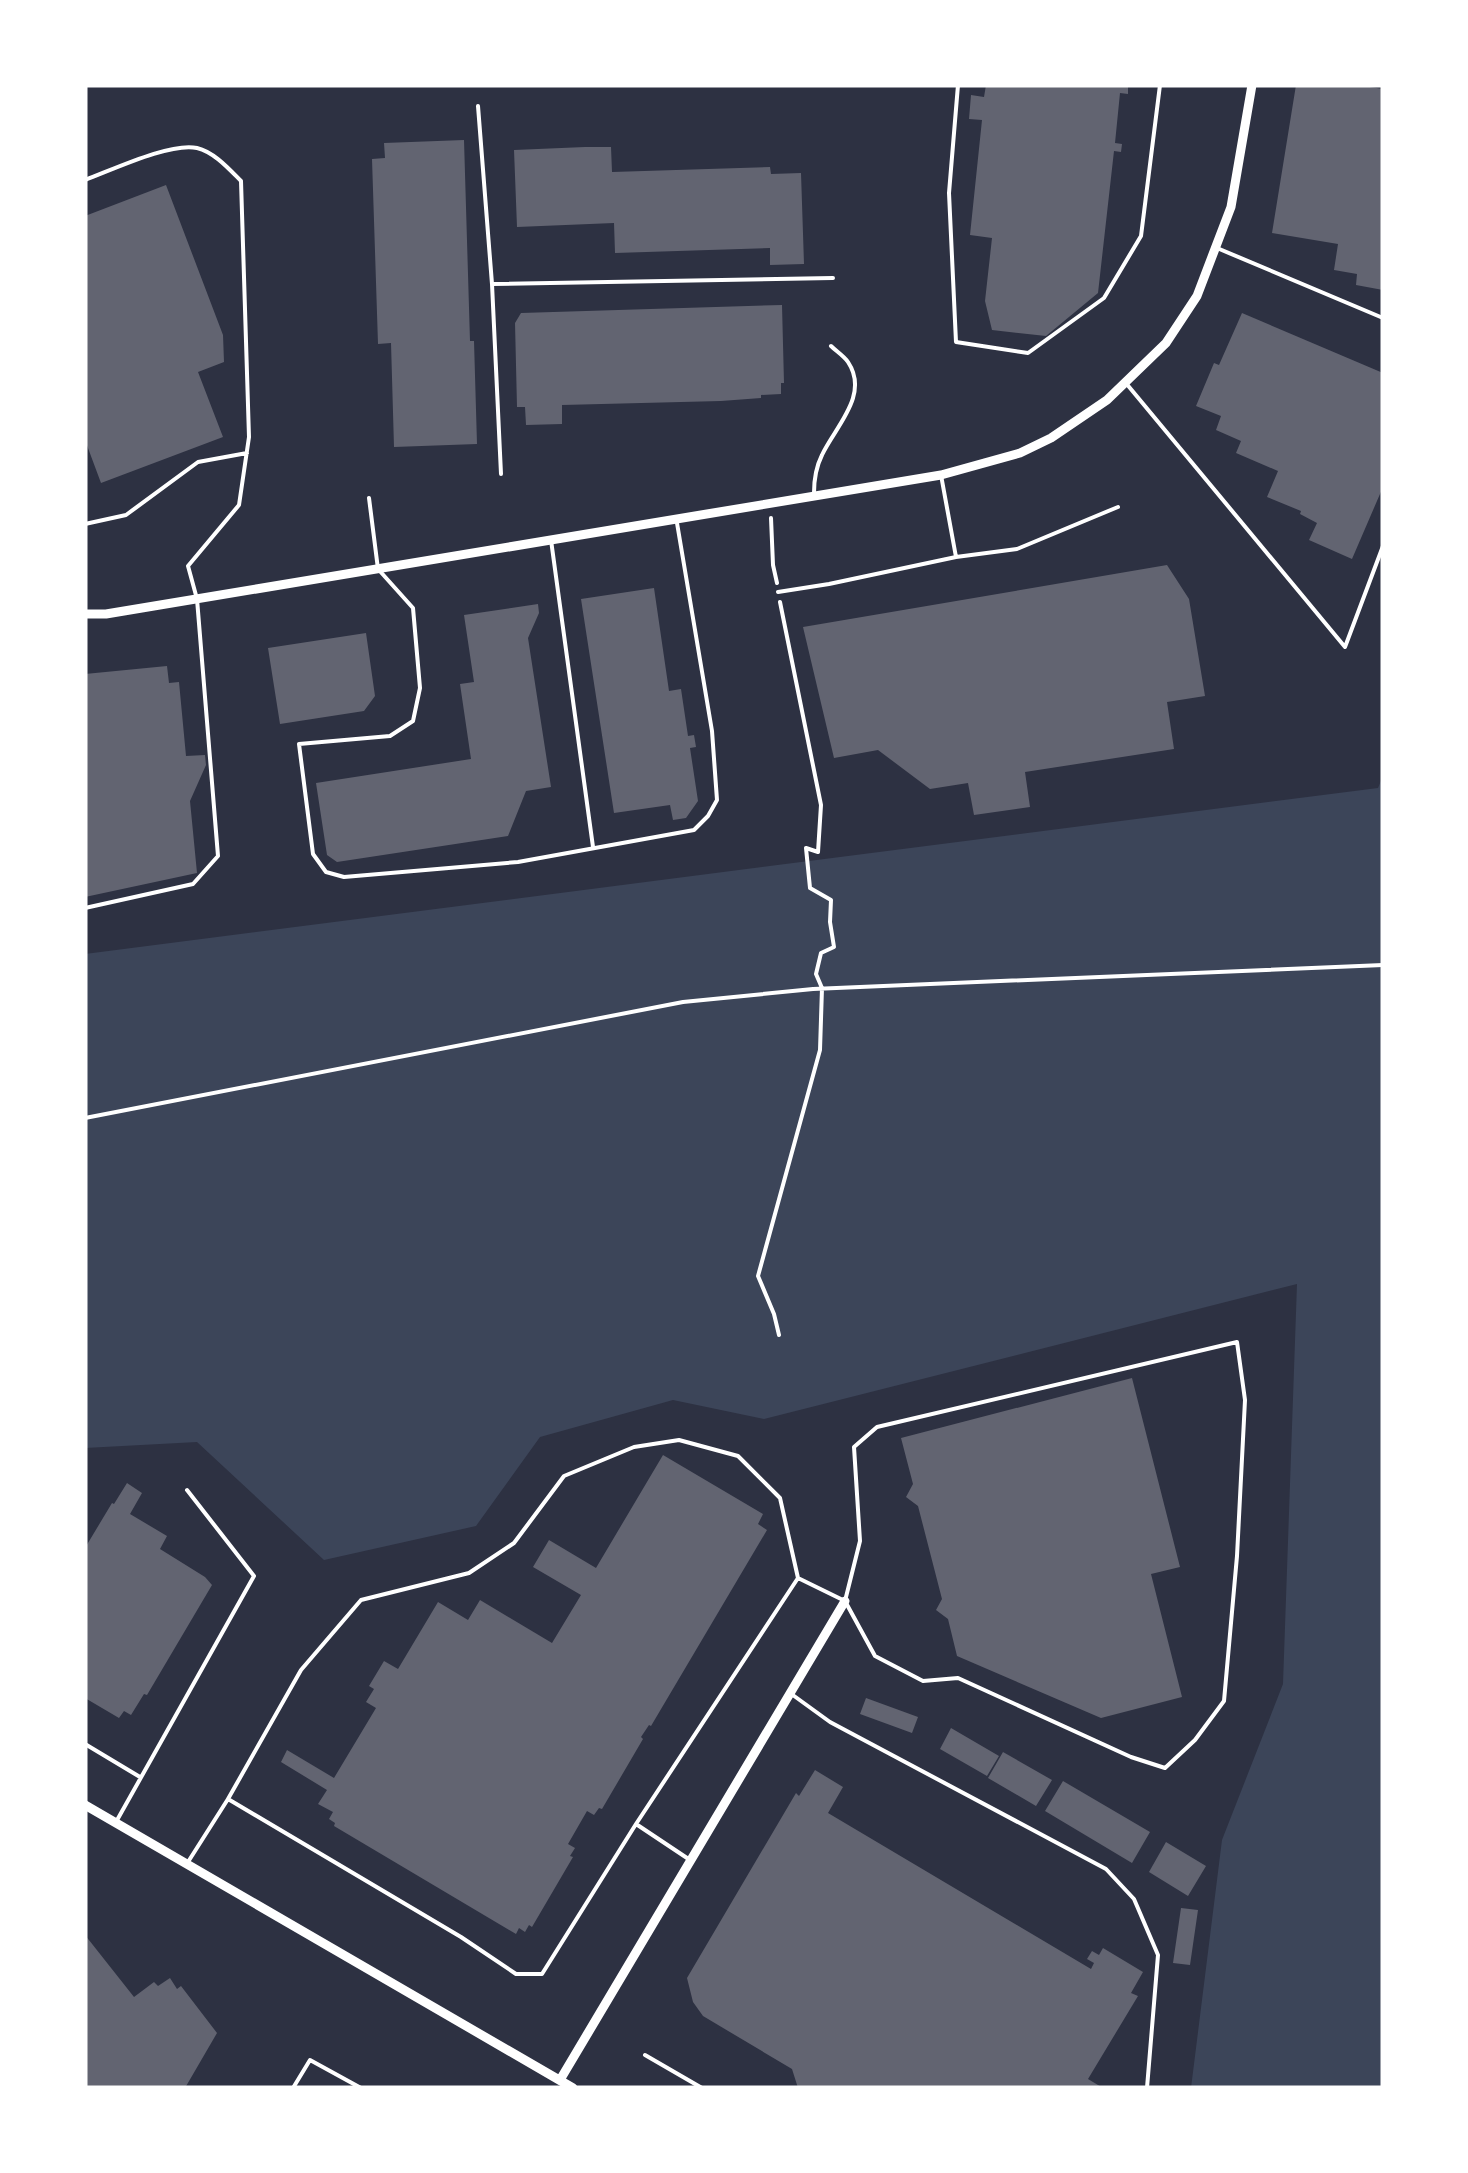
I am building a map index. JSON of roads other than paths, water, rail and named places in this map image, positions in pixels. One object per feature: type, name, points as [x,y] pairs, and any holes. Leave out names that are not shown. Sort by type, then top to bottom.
[{"type":"street","points":[[85,614],[106,614],[941,475],[1020,452],[1051,438],[1107,400],[1126,382],[1166,342],[1197,296],[1231,207],[1252,85]]},
{"type":"street","points":[[560,2080],[845,1601]]},
{"type":"street","points":[[85,1805],[573,2088]]},
{"type":"lane","points":[[958,85],[949,194],[956,342],[1028,353],[1104,298],[1141,236],[1160,85]]},
{"type":"lane","points":[[478,106],[502,474]]},
{"type":"lane","points":[[85,180],[170,149],[198,148],[222,162],[241,181],[249,438],[240,505],[188,566],[197,599],[218,856],[193,884],[85,908]]},
{"type":"lane","points":[[1216,248],[1383,318]]},
{"type":"lane","points":[[492,284],[833,278]]},
{"type":"lane","points":[[814,496],[820,459],[852,404],[854,389],[848,362],[831,346]]},
{"type":"lane","points":[[1126,382],[1346,647],[1383,546]]},
{"type":"lane","points":[[85,524],[126,515],[198,462],[247,453]]},
{"type":"lane","points":[[941,475],[956,558]]},
{"type":"lane","points":[[368,498],[378,568],[412,608],[420,688],[413,721],[390,736],[299,744],[313,854],[326,872],[344,877],[518,862],[694,830],[708,816],[717,800],[712,732],[676,519]]},
{"type":"lane","points":[[778,592],[1017,548],[1118,507]]},
{"type":"lane","points":[[551,540],[594,848]]},
{"type":"lane","points":[[798,1578],[845,1601],[875,1656],[923,1681],[958,1678],[1131,1757],[1166,1768],[1196,1740],[1224,1702],[1246,1400],[1237,1342],[876,1428],[854,1447],[860,1541],[845,1601]]},
{"type":"lane","points":[[187,1864],[301,1670],[361,1600],[469,1573],[514,1543],[564,1476],[634,1447],[678,1440],[738,1456],[780,1498],[798,1578],[542,1974],[516,1974],[461,1937],[228,1799]]},
{"type":"lane","points":[[116,1822],[254,1576],[187,1490]]},
{"type":"lane","points":[[790,1693],[830,1722],[1106,1869],[1116,1879],[1134,1899],[1158,1955],[1147,2088]]},
{"type":"lane","points":[[85,1744],[140,1777]]},
{"type":"lane","points":[[636,1824],[691,1860]]},
{"type":"lane","points":[[645,2055],[702,2088]]},
{"type":"lane","points":[[294,2088],[310,2060],[360,2088]]}]
